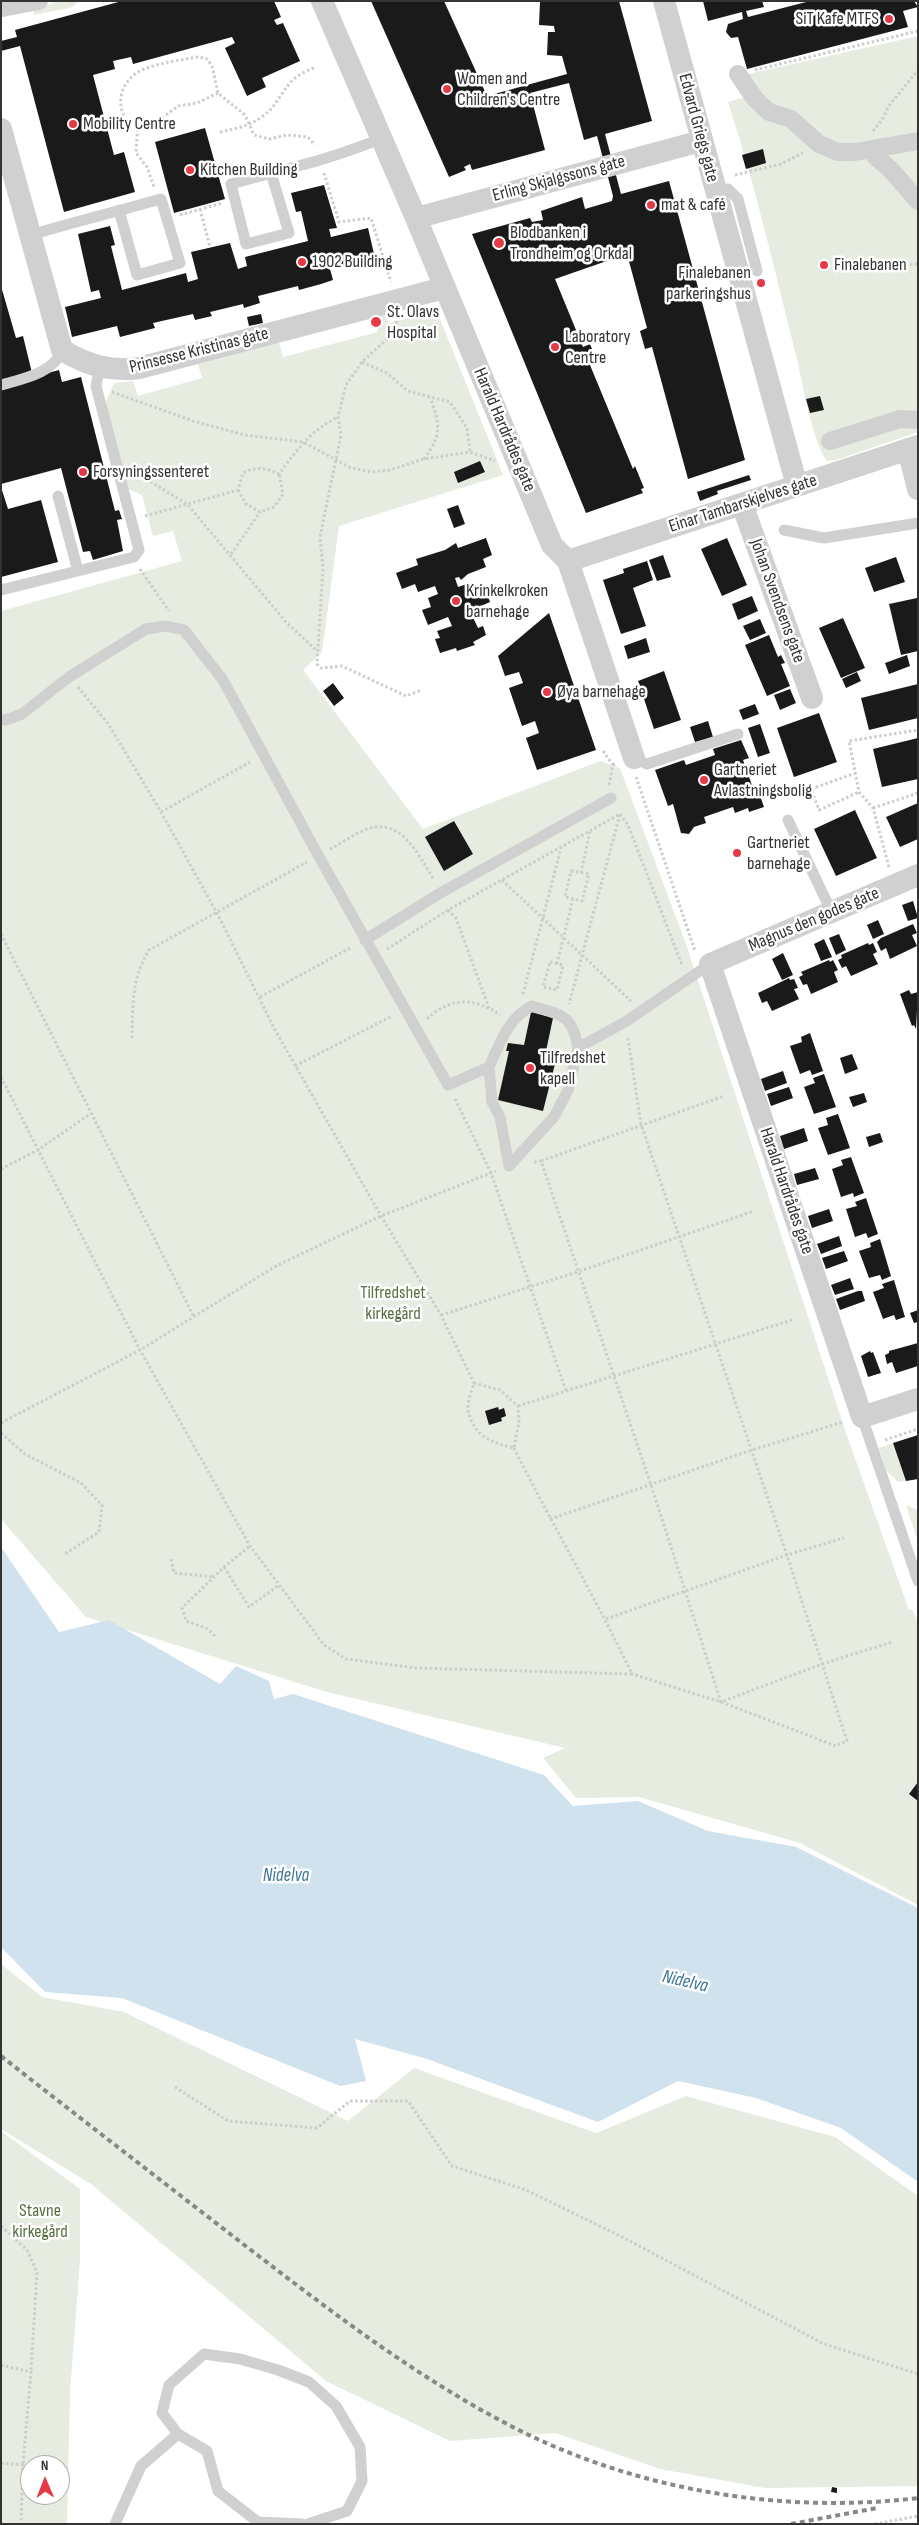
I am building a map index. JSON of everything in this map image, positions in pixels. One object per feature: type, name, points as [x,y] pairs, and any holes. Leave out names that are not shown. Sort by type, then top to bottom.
[{"type":"street","points":[[2,8],[39,1]]},
{"type":"street","name":"Harald Hardrådes gate","points":[[322,1],[416,218],[552,545],[568,561],[634,758]]},
{"type":"street","name":"Edvard Griegs gate","points":[[664,1],[797,486]]},
{"type":"street","points":[[738,74],[755,99],[769,112],[791,119],[819,144],[838,152],[854,152],[918,140]]},
{"type":"street","points":[[1,129],[62,350]]},
{"type":"street","name":"Erling Skjalgssons gate","points":[[416,218],[701,141]]},
{"type":"street","points":[[872,149],[875,156],[892,171],[918,201]]},
{"type":"street","name":"Prinsesse Kristinas gate","points":[[62,350],[79,360],[98,376],[139,368],[444,288]]},
{"type":"street","points":[[830,441],[900,419],[918,420]]},
{"type":"street","points":[[913,447],[918,489]]},
{"type":"street","name":"Einar Tambarskjelves gate","points":[[568,561],[913,447]]},
{"type":"street","name":"Johan Svendsens gate","points":[[742,504],[812,698]]},
{"type":"street","name":"Magnus den godes gate","points":[[710,964],[918,875]]},
{"type":"street","name":"Harald Hardrådes gate","points":[[710,964],[862,1417]]},
{"type":"street","points":[[862,1417],[918,1399]]},
{"type":"lane","points":[[271,173],[289,232],[246,244],[231,184],[321,159],[382,138]]},
{"type":"lane","points":[[715,190],[728,189],[738,199],[757,271]]},
{"type":"lane","points":[[30,235],[119,210],[161,199],[180,263],[137,275],[119,210]]},
{"type":"lane","points":[[1,385],[34,375],[58,360],[62,350]]},
{"type":"lane","points":[[1,590],[134,557],[139,550],[118,468],[98,376]]},
{"type":"lane","points":[[58,496],[78,571]]},
{"type":"lane","points":[[784,530],[824,538],[918,523]]},
{"type":"lane","points":[[1,720],[22,714],[69,677],[146,629],[166,626],[184,630],[223,680],[365,940],[448,1084],[489,1067]]},
{"type":"lane","points":[[634,758],[647,764],[738,734]]},
{"type":"lane","points":[[365,940],[439,894],[611,798]]},
{"type":"lane","points":[[788,820],[832,913]]},
{"type":"lane","points":[[578,1048],[625,1022],[710,964]]},
{"type":"lane","points":[[532,1006],[566,1017],[575,1030],[578,1048],[568,1090],[554,1117],[509,1166],[500,1117],[492,1102],[489,1067],[510,1023],[523,1011],[532,1006]]},
{"type":"lane","points":[[862,1417],[918,1581]]},
{"type":"lane","points":[[302,2524],[258,2522],[218,2492],[207,2451],[178,2434],[162,2413],[170,2385],[204,2354],[240,2359],[278,2370],[309,2382],[336,2406],[360,2446],[362,2481],[347,2511],[308,2524]]},
{"type":"lane","points":[[114,2524],[141,2466],[178,2434]]},
{"type":"path","points":[[738,74],[918,31]]},
{"type":"path","points":[[218,93],[197,103],[178,106],[155,123],[138,124],[126,119],[123,114],[121,97],[123,88],[139,71],[199,57],[207,59],[212,66],[218,93],[238,107],[245,115],[254,135],[269,139],[287,136],[308,137],[312,140],[321,159],[339,222],[371,218],[392,286]]},
{"type":"path","points":[[220,132],[249,124],[271,110],[289,83],[316,68]]},
{"type":"path","points":[[872,149],[869,136],[882,120],[888,107],[918,70]]},
{"type":"path","points":[[138,124],[135,144],[136,153],[148,166],[154,190],[161,199]]},
{"type":"path","points":[[735,175],[781,164],[819,144]]},
{"type":"path","points":[[167,218],[235,199]]},
{"type":"path","points":[[200,209],[210,247]]},
{"type":"path","points":[[885,265],[918,264]]},
{"type":"path","points":[[401,315],[386,340],[362,362],[346,385],[338,416],[341,435],[320,537],[323,568],[316,651],[317,664],[321,668],[342,666],[406,696],[422,690]]},
{"type":"path","points":[[362,362],[387,373],[408,390],[430,398],[450,402],[467,428],[470,452]]},
{"type":"path","points":[[98,376],[193,421],[245,435],[303,442],[351,468],[372,472],[405,467],[424,459],[470,452],[489,460],[503,462]]},
{"type":"path","points":[[424,459],[438,434],[438,417],[430,398]]},
{"type":"path","points":[[231,554],[260,512],[274,507],[283,494],[280,474],[303,442],[321,425],[338,416]]},
{"type":"path","points":[[118,468],[133,471],[187,504],[231,554],[286,622],[316,651]]},
{"type":"path","points":[[260,512],[246,504],[238,490],[243,473],[251,468],[266,468],[280,474]]},
{"type":"path","points":[[132,519],[238,490]]},
{"type":"path","points":[[134,557],[161,602],[184,630]]},
{"type":"path","points":[[69,677],[109,725],[162,812],[217,913],[295,1066],[381,1216],[441,1315],[474,1383],[468,1409],[477,1430],[489,1442],[514,1448]]},
{"type":"path","points":[[889,868],[873,808],[860,792],[849,741],[918,730]]},
{"type":"path","points":[[603,751],[613,765]]},
{"type":"path","points":[[162,812],[263,755]]},
{"type":"path","points":[[634,758],[635,774],[698,958],[710,964]]},
{"type":"path","points":[[856,773],[811,789],[819,810],[860,792]]},
{"type":"path","points":[[873,808],[918,793]]},
{"type":"path","points":[[375,957],[448,910],[620,814]]},
{"type":"path","points":[[566,1017],[620,814]]},
{"type":"path","points":[[620,814],[628,825],[687,979]]},
{"type":"path","points":[[132,1038],[133,998],[138,967],[149,950],[368,829],[388,826],[406,837],[448,910],[456,918],[489,1008]]},
{"type":"path","points":[[581,873],[591,831]]},
{"type":"path","points":[[523,1011],[522,1000],[561,847]]},
{"type":"path","points":[[571,870],[581,873],[588,874],[582,901],[565,897],[571,870]]},
{"type":"path","points":[[502,880],[642,1011]]},
{"type":"path","points":[[557,964],[573,899]]},
{"type":"path","points":[[1,934],[90,1114],[194,1317]]},
{"type":"path","points":[[260,996],[365,940]]},
{"type":"path","points":[[550,962],[557,964],[563,965],[557,990],[543,987],[550,962]]},
{"type":"path","points":[[417,1028],[437,1010],[450,1002],[472,1002],[489,1008],[510,1023]]},
{"type":"path","points":[[295,1066],[405,1010]]},
{"type":"path","points":[[1,1077],[140,1350],[250,1546],[324,1645],[346,1658],[416,1668],[632,1674],[721,1702],[836,1746],[847,1741],[752,1450],[714,1344],[641,1124],[625,1022]]},
{"type":"path","points":[[448,1084],[492,1173],[566,1391]]},
{"type":"path","points":[[1,1423],[140,1350],[276,1266],[381,1216],[509,1166],[541,1161],[724,1096]]},
{"type":"path","points":[[1,1169],[38,1150],[90,1114]]},
{"type":"path","points":[[541,1161],[577,1272],[651,1485],[721,1702]]},
{"type":"path","points":[[441,1315],[577,1272],[754,1211]]},
{"type":"path","points":[[518,1406],[792,1320]]},
{"type":"path","points":[[474,1383],[500,1390],[518,1406],[519,1422],[514,1448],[550,1519],[606,1619],[632,1674]]},
{"type":"path","points":[[550,1519],[752,1450],[862,1417]]},
{"type":"path","points":[[872,1444],[918,1429]]},
{"type":"path","points":[[1,1433],[25,1454],[81,1483],[102,1505],[99,1532],[65,1554]]},
{"type":"path","points":[[606,1619],[787,1555],[844,1538]]},
{"type":"path","points":[[215,1636],[206,1628],[186,1621],[182,1608],[224,1567],[250,1546]]},
{"type":"path","points":[[171,1559],[174,1573],[214,1577]]},
{"type":"path","points":[[224,1567],[249,1606],[279,1584]]},
{"type":"path","points":[[721,1702],[822,1664],[892,1642]]},
{"type":"path","points":[[175,2088],[228,2121],[317,2128],[350,2101],[408,2101],[452,2166],[526,2190],[624,2238],[824,2344],[918,2374]]},
{"type":"path","points":[[1,2226],[27,2250],[37,2272],[24,2455]]},
{"type":"path","points":[[1,2365],[31,2372]]},
{"type":"path","points":[[1,2463],[20,2465]]},
{"type":"path","points":[[21,2524],[22,2505]]},
{"type":"path","points":[[875,2524],[918,2516]]},
{"type":"green space","points":[[59,1],[78,1],[73,7],[34,15],[34,9]]},
{"type":"green space","name":"Finalebanen","points":[[918,36],[918,432],[836,460],[827,461],[812,427],[765,230],[728,102],[752,95],[748,74]]},
{"type":"green space","name":"Tilfredshet kirkegård","points":[[431,312],[440,319],[503,475],[339,526],[322,652],[303,670],[423,829],[600,761],[620,768],[686,944],[846,1433],[909,1610],[912,1609],[918,1622],[918,1905],[800,1843],[639,1797],[576,1798],[543,1758],[565,1748],[327,1692],[86,1617],[1,1519],[1,611],[182,561],[173,531],[153,536],[142,495],[128,489],[105,404],[114,383],[133,381],[138,396],[202,378],[198,364],[279,342],[283,357],[378,332],[373,317],[385,313],[389,323]]},
{"type":"green space","points":[[893,1443],[906,1481],[898,1482],[886,1470],[879,1448]]},
{"type":"green space","points":[[906,1505],[918,1510],[918,1542]]},
{"type":"green space","points":[[1,1964],[42,1997],[124,2012],[348,2121],[414,2068],[596,2133],[686,2096],[835,2137],[918,2196],[918,2486],[765,2488],[660,2469],[555,2433],[450,2441],[326,2381],[91,2184],[1,2129]]},
{"type":"green space","name":"Stavne kirkegård","points":[[1,2131],[80,2189],[80,2261],[70,2392],[69,2455],[20,2455],[20,2505],[67,2505],[67,2524],[1,2524]]},
{"type":"water","name":"Nidelva","points":[[1,1547],[59,1632],[109,1620],[220,1684],[236,1666],[269,1681],[274,1699],[293,1694],[544,1775],[573,1806],[638,1801],[708,1831],[796,1847],[918,1908],[918,2182],[841,2128],[756,2098],[678,2081],[598,2122],[427,2059],[355,2039],[366,2081],[340,2086],[122,1998],[45,1992],[1,1947]]},
{"type":"building","name":"Mobility Centre","points":[[122,1],[274,1],[281,17],[274,20],[277,25],[283,23],[300,61],[262,78],[266,87],[247,96],[225,48],[235,43],[232,37],[133,64],[131,57],[113,61],[115,69],[93,75],[114,155],[124,152],[135,192],[64,212],[20,46],[1,51],[1,41],[17,37],[15,30]]},
{"type":"building","name":"Laboratory Centre","points":[[371,1],[444,1],[487,96],[567,74],[562,56],[547,55],[548,32],[555,32],[554,26],[539,25],[540,1],[619,1],[652,121],[605,134],[621,194],[669,181],[745,460],[688,479],[652,347],[645,349],[640,331],[647,328],[627,254],[555,279],[583,347],[590,344],[597,362],[590,365],[633,469],[635,466],[644,488],[641,489],[643,493],[586,513],[472,234],[530,218],[532,222],[543,220],[541,211],[582,197],[585,209],[612,201],[613,196],[597,136],[584,140],[569,83],[530,93],[545,150],[472,170],[470,164],[464,167],[466,170],[449,177]]},
{"type":"building","points":[[703,1],[762,1],[764,7],[746,11],[748,17],[810,1],[914,1],[918,7],[903,11],[908,27],[747,69],[738,37],[731,38],[726,32],[728,24],[743,19],[742,12],[708,21]]},
{"type":"building","name":"Kitchen Building","points":[[205,128],[225,199],[174,213],[155,142]]},
{"type":"building","points":[[763,149],[766,163],[746,169],[742,155]]},
{"type":"building","name":"1902 Building","points":[[324,185],[337,228],[329,229],[331,237],[368,228],[375,258],[330,269],[333,280],[321,284],[299,290],[298,286],[258,296],[260,303],[244,308],[243,304],[210,312],[212,316],[195,320],[193,314],[153,323],[155,328],[120,337],[117,326],[72,337],[65,307],[101,298],[99,290],[91,292],[78,234],[110,226],[115,245],[111,246],[122,290],[186,273],[188,282],[198,279],[191,252],[230,243],[238,269],[247,266],[245,257],[308,241],[301,211],[296,212],[291,193]]},
{"type":"building","points":[[1,286],[16,338],[23,336],[33,377],[59,370],[62,382],[81,377],[115,511],[119,510],[122,519],[117,520],[123,551],[93,560],[90,551],[83,552],[61,468],[1,484]]},
{"type":"building","points":[[261,314],[263,323],[249,326],[247,317]]},
{"type":"building","points":[[820,396],[824,410],[810,413],[806,399]]},
{"type":"building","points":[[480,461],[485,472],[458,483],[454,472]]},
{"type":"building","points":[[749,475],[751,480],[717,491],[718,494],[700,501],[697,492]]},
{"type":"building","points":[[1,487],[8,509],[41,500],[58,562],[1,577]]},
{"type":"building","points":[[458,505],[465,524],[454,528],[447,509]]},
{"type":"building","points":[[486,538],[492,555],[483,559],[486,567],[468,574],[461,580],[459,577],[455,578],[458,587],[470,583],[473,592],[485,587],[490,602],[470,611],[478,628],[483,626],[486,635],[473,642],[475,645],[457,651],[456,648],[440,653],[435,639],[440,638],[437,631],[452,626],[448,617],[428,625],[422,610],[431,607],[428,598],[438,594],[435,586],[418,592],[415,584],[402,589],[396,573],[418,565],[416,559],[445,550],[456,543],[458,548]]},
{"type":"building","points":[[727,538],[747,585],[722,596],[701,549]]},
{"type":"building","points":[[663,555],[671,577],[657,581],[649,560]]},
{"type":"building","points":[[896,557],[905,582],[874,592],[865,568]]},
{"type":"building","points":[[647,561],[653,580],[633,588],[646,626],[621,634],[603,580],[624,573],[623,569]]},
{"type":"building","points":[[752,596],[758,611],[738,620],[732,604]]},
{"type":"building","points":[[917,598],[918,651],[901,655],[889,604]]},
{"type":"building","points":[[549,613],[596,750],[537,770],[526,738],[539,733],[535,721],[522,726],[509,688],[523,683],[519,672],[505,676],[498,656]]},
{"type":"building","points":[[843,618],[865,668],[841,678],[819,628]]},
{"type":"building","points":[[760,619],[766,633],[750,640],[743,626]]},
{"type":"building","points":[[769,635],[778,657],[781,655],[785,663],[781,664],[790,686],[767,696],[745,645]]},
{"type":"building","points":[[646,638],[650,652],[628,659],[624,646]]},
{"type":"building","points":[[907,655],[910,666],[889,674],[885,663]]},
{"type":"building","points":[[664,671],[681,720],[654,729],[638,681]]},
{"type":"building","points":[[857,672],[861,681],[846,688],[842,679]]},
{"type":"building","points":[[333,683],[344,698],[334,706],[323,691]]},
{"type":"building","points":[[918,684],[918,718],[869,730],[861,698]]},
{"type":"building","points":[[790,689],[796,703],[780,710],[774,695]]},
{"type":"building","points":[[755,704],[759,714],[743,720],[739,710]]},
{"type":"building","points":[[819,713],[837,762],[794,777],[777,728]]},
{"type":"building","points":[[708,721],[713,737],[695,742],[690,727]]},
{"type":"building","points":[[760,724],[770,753],[758,757],[748,728]]},
{"type":"building","points":[[918,738],[918,779],[882,787],[873,749]]},
{"type":"building","name":"Gartneriet Avlastningsbolig","points":[[741,740],[749,758],[743,760],[754,791],[758,790],[764,807],[749,812],[748,808],[735,813],[733,807],[704,817],[706,823],[694,827],[689,834],[681,833],[673,804],[668,806],[655,770],[684,760],[686,765],[715,755],[713,749]]},
{"type":"building","points":[[918,803],[918,839],[900,847],[886,817]]},
{"type":"building","points":[[855,810],[877,858],[836,876],[814,829]]},
{"type":"building","points":[[454,821],[473,854],[444,871],[425,837]]},
{"type":"building","points":[[913,901],[918,918],[908,921],[902,905]]},
{"type":"building","points":[[878,920],[884,934],[873,939],[867,925]]},
{"type":"building","points":[[913,924],[917,933],[912,935],[917,946],[890,959],[886,948],[881,951],[877,942],[881,938]]},
{"type":"building","points":[[839,934],[846,950],[836,955],[829,938]]},
{"type":"building","points":[[824,939],[832,957],[821,961],[814,944]]},
{"type":"building","points":[[868,943],[869,945],[873,943],[877,952],[873,954],[878,964],[851,976],[846,966],[842,968],[838,960],[842,958],[841,955]]},
{"type":"building","points":[[783,953],[793,975],[782,980],[772,959]]},
{"type":"building","points":[[829,960],[830,962],[833,960],[838,970],[834,972],[838,982],[811,994],[807,984],[803,985],[799,977],[803,975],[801,972]]},
{"type":"building","points":[[789,978],[790,980],[794,979],[798,988],[794,989],[799,999],[772,1011],[767,1001],[762,1003],[758,993]]},
{"type":"building","points":[[909,990],[911,994],[918,992],[916,1029],[914,1025],[912,1026],[900,994]]},
{"type":"building","name":"Tilfredshet kapell","points":[[531,1012],[553,1018],[546,1051],[556,1053],[556,1060],[543,1111],[498,1100],[509,1051],[506,1051],[508,1043],[524,1045]]},
{"type":"building","points":[[810,1033],[823,1071],[812,1075],[810,1070],[800,1074],[790,1046],[802,1042],[801,1037]]},
{"type":"building","points":[[852,1054],[858,1069],[845,1074],[840,1058]]},
{"type":"building","points":[[783,1071],[787,1083],[765,1091],[761,1079]]},
{"type":"building","points":[[824,1074],[836,1107],[814,1114],[804,1087],[815,1083],[813,1078]]},
{"type":"building","points":[[789,1087],[793,1098],[771,1106],[767,1094]]},
{"type":"building","points":[[864,1093],[867,1102],[853,1107],[849,1097]]},
{"type":"building","points":[[838,1114],[850,1148],[828,1155],[818,1128],[828,1125],[826,1118]]},
{"type":"building","points":[[804,1128],[808,1141],[784,1149],[780,1136]]},
{"type":"building","points":[[880,1133],[883,1142],[869,1147],[866,1137]]},
{"type":"building","points":[[851,1157],[864,1193],[854,1197],[853,1193],[841,1197],[832,1169],[843,1165],[841,1160]]},
{"type":"building","points":[[815,1168],[819,1179],[797,1185],[794,1174]]},
{"type":"building","points":[[866,1198],[878,1234],[868,1238],[866,1233],[855,1237],[846,1209],[857,1206],[855,1202]]},
{"type":"building","points":[[829,1209],[833,1221],[812,1228],[808,1216]]},
{"type":"building","points":[[839,1236],[842,1246],[821,1254],[817,1244]]},
{"type":"building","points":[[880,1239],[891,1276],[882,1280],[880,1275],[869,1278],[859,1251],[871,1247],[870,1243]]},
{"type":"building","points":[[844,1251],[848,1261],[826,1269],[822,1258]]},
{"type":"building","points":[[850,1278],[854,1289],[835,1295],[831,1285]]},
{"type":"building","points":[[894,1280],[905,1317],[896,1320],[894,1315],[883,1319],[873,1292],[884,1288],[882,1284]]},
{"type":"building","points":[[862,1291],[865,1301],[840,1310],[836,1299]]},
{"type":"building","points":[[918,1310],[918,1322],[914,1323],[910,1313]]},
{"type":"building","points":[[918,1343],[918,1366],[896,1373],[892,1362],[887,1364],[885,1355],[889,1351]]},
{"type":"building","points":[[870,1351],[871,1353],[873,1352],[881,1373],[868,1377],[861,1356]]},
{"type":"building","points":[[498,1407],[499,1410],[504,1408],[506,1416],[501,1418],[502,1421],[489,1425],[485,1411]]},
{"type":"building","points":[[918,1435],[918,1479],[906,1481],[893,1443]]},
{"type":"building","points":[[918,1782],[918,1801],[909,1794]]},
{"type":"building","points":[[832,2487],[837,2488],[837,2493],[831,2492]]},
{"type":"railway","points":[[1,2056],[243,2244],[365,2335],[461,2398],[543,2442],[594,2462],[646,2478],[754,2499],[864,2502],[918,2498]]},
{"type":"railway","points":[[791,2524],[877,2508]]},
{"type":"place","name":"SiT Kafe MTFS","points":[[889,19]]},
{"type":"place","name":"Women and Children's Centre","points":[[447,89]]},
{"type":"place","name":"Mobility Centre","points":[[73,124]]},
{"type":"place","name":"Kitchen Building","points":[[190,170]]},
{"type":"place","name":"mat & café","points":[[651,205]]},
{"type":"place","name":"Blodbanken i Trondheim og Orkdal","points":[[499,243]]},
{"type":"place","name":"1902 Building","points":[[302,262]]},
{"type":"place","name":"Finalebanen","points":[[824,265]]},
{"type":"place","name":"Finalebanen parkeringshus","points":[[761,283]]},
{"type":"place","name":"St. Olavs Hospital","points":[[376,322]]},
{"type":"place","name":"Laboratory Centre","points":[[555,347]]},
{"type":"place","name":"Forsyningssenteret","points":[[83,472]]},
{"type":"place","name":"Krinkelkroken barnehage","points":[[456,601]]},
{"type":"place","name":"Øya barnehage","points":[[547,692]]},
{"type":"place","name":"Gartneriet Avlastningsbolig","points":[[704,780]]},
{"type":"place","name":"Gartneriet barnehage","points":[[737,853]]},
{"type":"place","name":"Tilfredshet kapell","points":[[530,1068]]}]
